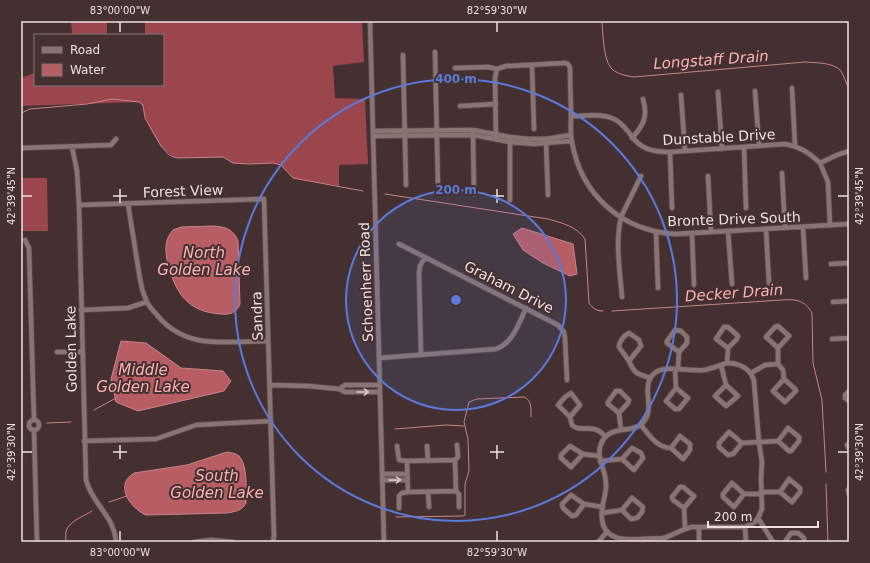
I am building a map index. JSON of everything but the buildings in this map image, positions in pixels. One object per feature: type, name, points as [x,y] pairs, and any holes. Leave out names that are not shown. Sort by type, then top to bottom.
[{"type":"street","name":"Schoenherr Road","points":[[370,21],[384,542]]},
{"type":"street","points":[[436,52],[438,187]]},
{"type":"street","points":[[403,55],[406,185]]},
{"type":"street","points":[[455,68],[488,67],[497,70],[506,66],[532,64],[534,129]]},
{"type":"street","name":"Bronte Drive South","points":[[532,64],[568,64],[570,68],[571,141],[579,167],[586,183],[603,203],[621,218],[640,228],[656,232],[692,234],[849,224]]},
{"type":"street","points":[[496,137],[495,78],[497,70]]},
{"type":"street","points":[[792,88],[795,146]]},
{"type":"street","points":[[755,91],[759,145]]},
{"type":"street","points":[[718,92],[722,149]]},
{"type":"street","points":[[681,95],[685,151]]},
{"type":"street","points":[[632,138],[644,122],[645,108],[643,99]]},
{"type":"street","points":[[460,106],[496,104]]},
{"type":"street","name":"Dunstable Drive","points":[[571,116],[597,115],[613,118],[623,125],[632,138],[641,146],[650,151],[670,152],[780,144],[795,146],[808,152],[820,163]]},
{"type":"street","points":[[373,133],[473,132],[534,144],[571,135]]},
{"type":"street","points":[[473,132],[474,194]]},
{"type":"street","points":[[21,148],[111,145],[116,139]]},
{"type":"street","points":[[510,140],[510,200]]},
{"type":"street","points":[[546,141],[571,141]]},
{"type":"street","points":[[546,141],[548,194]]},
{"type":"street","name":"Golden Lake","points":[[72,147],[77,171],[79,205],[85,470],[87,486],[112,524],[116,542]]},
{"type":"street","points":[[744,147],[746,208]]},
{"type":"street","points":[[830,225],[828,182],[820,163],[849,151]]},
{"type":"street","points":[[670,152],[672,208]]},
{"type":"street","points":[[782,173],[785,228]]},
{"type":"street","points":[[622,297],[618,250],[619,229],[621,218],[641,176]]},
{"type":"street","points":[[708,176],[711,232]]},
{"type":"street","name":"Forest View","points":[[79,205],[264,199]]},
{"type":"street","name":"Sandra","points":[[264,199],[271,421]]},
{"type":"street","points":[[128,204],[140,279],[146,302],[165,325],[187,338],[205,342],[268,340]]},
{"type":"street","points":[[803,227],[806,278]]},
{"type":"street","points":[[766,229],[769,283]]},
{"type":"street","points":[[728,231],[732,284]]},
{"type":"street","points":[[656,232],[658,288]]},
{"type":"street","points":[[692,234],[694,286]]},
{"type":"street","points":[[25,240],[29,248],[34,420],[31,421],[29,425],[30,428],[34,430],[37,542]]},
{"type":"street","name":"Graham Drive","points":[[399,244],[554,322],[564,332],[566,341],[567,380]]},
{"type":"street","points":[[421,355],[419,274],[420,266],[425,257]]},
{"type":"street","points":[[831,264],[849,263]]},
{"type":"street","points":[[832,302],[849,301]]},
{"type":"street","points":[[81,310],[128,308],[146,302]]},
{"type":"street","points":[[379,358],[487,351],[499,348],[505,345],[512,337],[526,308]]},
{"type":"street","points":[[778,348],[766,338],[775,326],[778,326],[789,336],[778,348],[778,364],[783,370],[784,379],[796,389],[796,391],[785,402],[773,391],[784,379]]},
{"type":"street","points":[[727,364],[728,348],[738,336],[728,327],[724,327],[716,339],[728,348]]},
{"type":"street","points":[[676,388],[688,398],[679,409],[675,409],[666,401],[676,388],[679,352],[687,343],[687,336],[675,330],[667,343],[679,352]]},
{"type":"street","points":[[629,361],[641,346],[639,340],[629,333],[618,345],[618,347],[629,361],[635,372],[650,378]]},
{"type":"street","points":[[832,339],[849,338]]},
{"type":"street","points":[[57,352],[82,352]]},
{"type":"street","points":[[751,373],[765,365],[778,364]]},
{"type":"street","points":[[721,365],[726,385],[738,396],[726,406],[715,396],[726,385]]},
{"type":"street","points":[[721,365],[740,365],[751,373],[754,381],[762,462],[762,510],[758,518],[752,524],[745,527],[685,528],[664,540],[626,541],[615,538],[607,532],[602,524],[606,476],[599,459],[600,447],[606,436],[613,432],[633,428],[644,422],[648,414],[648,385],[650,378],[658,371],[677,369],[705,370],[721,365]]},
{"type":"street","points":[[270,385],[308,386],[339,389],[345,392],[380,392]]},
{"type":"street","points":[[339,389],[345,385],[380,385]]},
{"type":"street","points":[[620,413],[608,404],[616,391],[620,391],[630,400],[620,413],[621,430]]},
{"type":"street","points":[[849,391],[845,395],[849,401]]},
{"type":"street","points":[[570,416],[580,405],[571,393],[565,397],[558,406],[570,416],[572,425],[575,428],[594,429],[600,431],[606,436]]},
{"type":"street","points":[[84,441],[156,439],[196,425],[271,421],[273,542]]},
{"type":"street","points":[[641,425],[660,446],[663,448],[671,448],[683,459],[690,450],[690,444],[680,436],[671,448]]},
{"type":"street","points":[[742,443],[733,454],[728,455],[719,447],[719,443],[729,432],[742,443],[778,441],[788,428],[799,437],[799,441],[791,451],[789,451],[778,441]]},
{"type":"street","points":[[849,443],[847,445],[849,448]]},
{"type":"street","points":[[458,445],[458,457],[455,460],[456,491],[459,494],[459,507]]},
{"type":"street","points":[[397,446],[399,460],[455,460]]},
{"type":"street","points":[[427,446],[428,461]]},
{"type":"street","points":[[583,454],[571,468],[561,458],[561,455],[570,446],[583,454],[599,459],[622,459],[634,470],[643,458],[641,453],[632,448],[622,459]]},
{"type":"street","points":[[407,461],[408,492]]},
{"type":"street","points":[[382,474],[407,474]]},
{"type":"street","points":[[744,494],[734,507],[723,497],[723,494],[732,484],[744,494],[780,492],[792,502],[800,492],[800,488],[789,479],[780,492]]},
{"type":"street","points":[[382,480],[407,480]]},
{"type":"street","points":[[684,508],[673,500],[672,497],[680,487],[684,487],[694,496],[684,508],[685,528]]},
{"type":"street","points":[[849,488],[849,494]]},
{"type":"street","points":[[399,508],[399,496],[402,493],[456,491]]},
{"type":"street","points":[[428,492],[429,507]]},
{"type":"street","points":[[584,504],[576,515],[572,516],[563,508],[562,504],[571,495],[584,504],[603,507]]},
{"type":"street","points":[[602,513],[622,510],[632,498],[643,507],[642,512],[637,518],[631,519],[622,510]]},
{"type":"street","points":[[758,518],[773,542]]},
{"type":"street","points":[[699,527],[699,542]]},
{"type":"street","points":[[745,527],[746,542]]},
{"type":"street","points":[[598,542],[607,532]]},
{"type":"street","points":[[785,542],[791,534],[798,533],[804,538],[804,542]]},
{"type":"street","points":[[670,536],[671,542]]},
{"type":"street","points":[[194,542],[211,540],[233,542]]},
{"type":"shaded area","points":[[71,21],[107,21],[107,34],[72,34]]},
{"type":"shaded area","points":[[145,21],[362,21],[364,62],[333,66],[335,98],[365,99],[368,164],[339,165],[339,186],[293,178],[281,165],[273,163],[233,163],[223,157],[178,158],[173,156],[163,148],[151,130],[139,102],[21,106],[21,78],[34,73],[34,86],[164,86],[164,34],[145,34]]},
{"type":"shaded area","points":[[21,178],[47,178],[48,231],[21,231]]},
{"type":"water","name":"North Golden Lake","points":[[214,226],[229,229],[238,241],[240,304],[237,310],[227,314],[210,313],[200,310],[185,300],[171,275],[166,255],[168,238],[173,230],[181,227]]},
{"type":"water","points":[[522,228],[573,244],[577,274],[570,276],[543,263],[523,250],[513,234]]},
{"type":"water","name":"Middle Golden Lake","points":[[121,341],[146,343],[181,368],[223,371],[231,381],[224,391],[138,411],[116,402],[111,379]]},
{"type":"water","name":"South Golden Lake","points":[[227,452],[239,456],[244,465],[246,503],[238,511],[226,513],[146,515],[140,512],[126,496],[125,484],[128,478],[134,473],[187,465]]},
{"type":"waterway","name":"Longstaff Drain","points":[[602,21],[604,45],[608,64],[613,70],[625,75],[634,77],[805,62],[824,64],[838,68],[841,71],[849,89]]},
{"type":"waterway","name":"Decker Drain","points":[[21,113],[30,109],[87,104],[112,99],[139,102],[143,105],[145,118],[161,146],[173,157],[223,157],[233,163],[273,163],[281,165],[293,178],[363,191]]},
{"type":"waterway","name":"Decker Drain","points":[[385,194],[548,219],[573,228],[585,239],[589,303],[595,309],[603,311]]},
{"type":"waterway","name":"Decker Drain","points":[[612,311],[787,300],[799,301],[806,305],[812,313],[813,363],[822,400],[826,472]]},
{"type":"waterway","points":[[396,517],[465,515],[465,484],[469,471],[468,439],[464,422],[469,402],[477,399],[524,397],[527,398],[530,403],[531,417]]},
{"type":"waterway","points":[[94,410],[116,398]]},
{"type":"waterway","points":[[47,423],[71,422]]},
{"type":"waterway","points":[[395,429],[446,425],[464,426]]},
{"type":"waterway","name":"Decker Drain","points":[[826,484],[828,542]]},
{"type":"waterway","points":[[109,502],[127,496]]},
{"type":"waterway","points":[[66,542],[66,532],[69,526],[92,511]]}]
